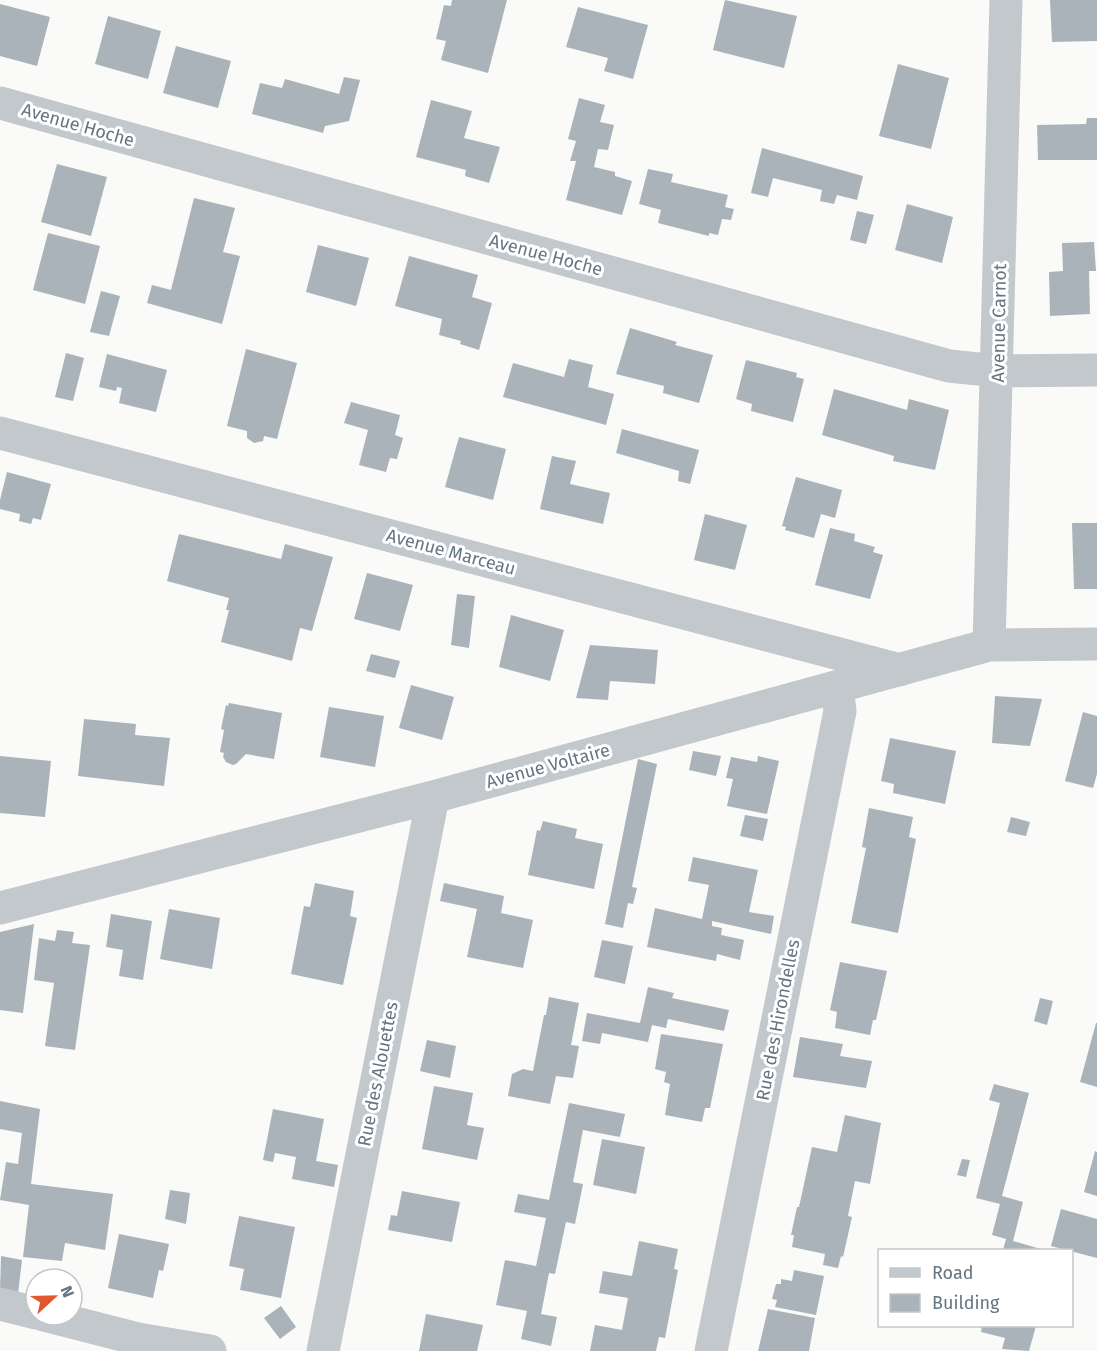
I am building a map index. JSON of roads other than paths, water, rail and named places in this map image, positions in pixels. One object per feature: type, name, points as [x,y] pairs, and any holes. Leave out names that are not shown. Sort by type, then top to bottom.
[{"type":"street","name":"Avenue Carnot","points":[[989,645],[1006,0]]},
{"type":"street","name":"Avenue Hoche","points":[[0,103],[949,366],[998,371],[1097,370]]},
{"type":"street","name":"Avenue Marceau","points":[[0,433],[902,670]]},
{"type":"street","name":"Avenue Voltaire","points":[[0,908],[433,797],[989,645],[1097,644]]},
{"type":"street","name":"Rue des Hirondelles","points":[[711,1351],[840,711],[837,688]]},
{"type":"street","name":"Rue des Alouettes","points":[[323,1351],[433,797]]},
{"type":"street","points":[[0,1304],[24,1310]]},
{"type":"street","points":[[84,1325],[138,1339],[210,1351]]}]
